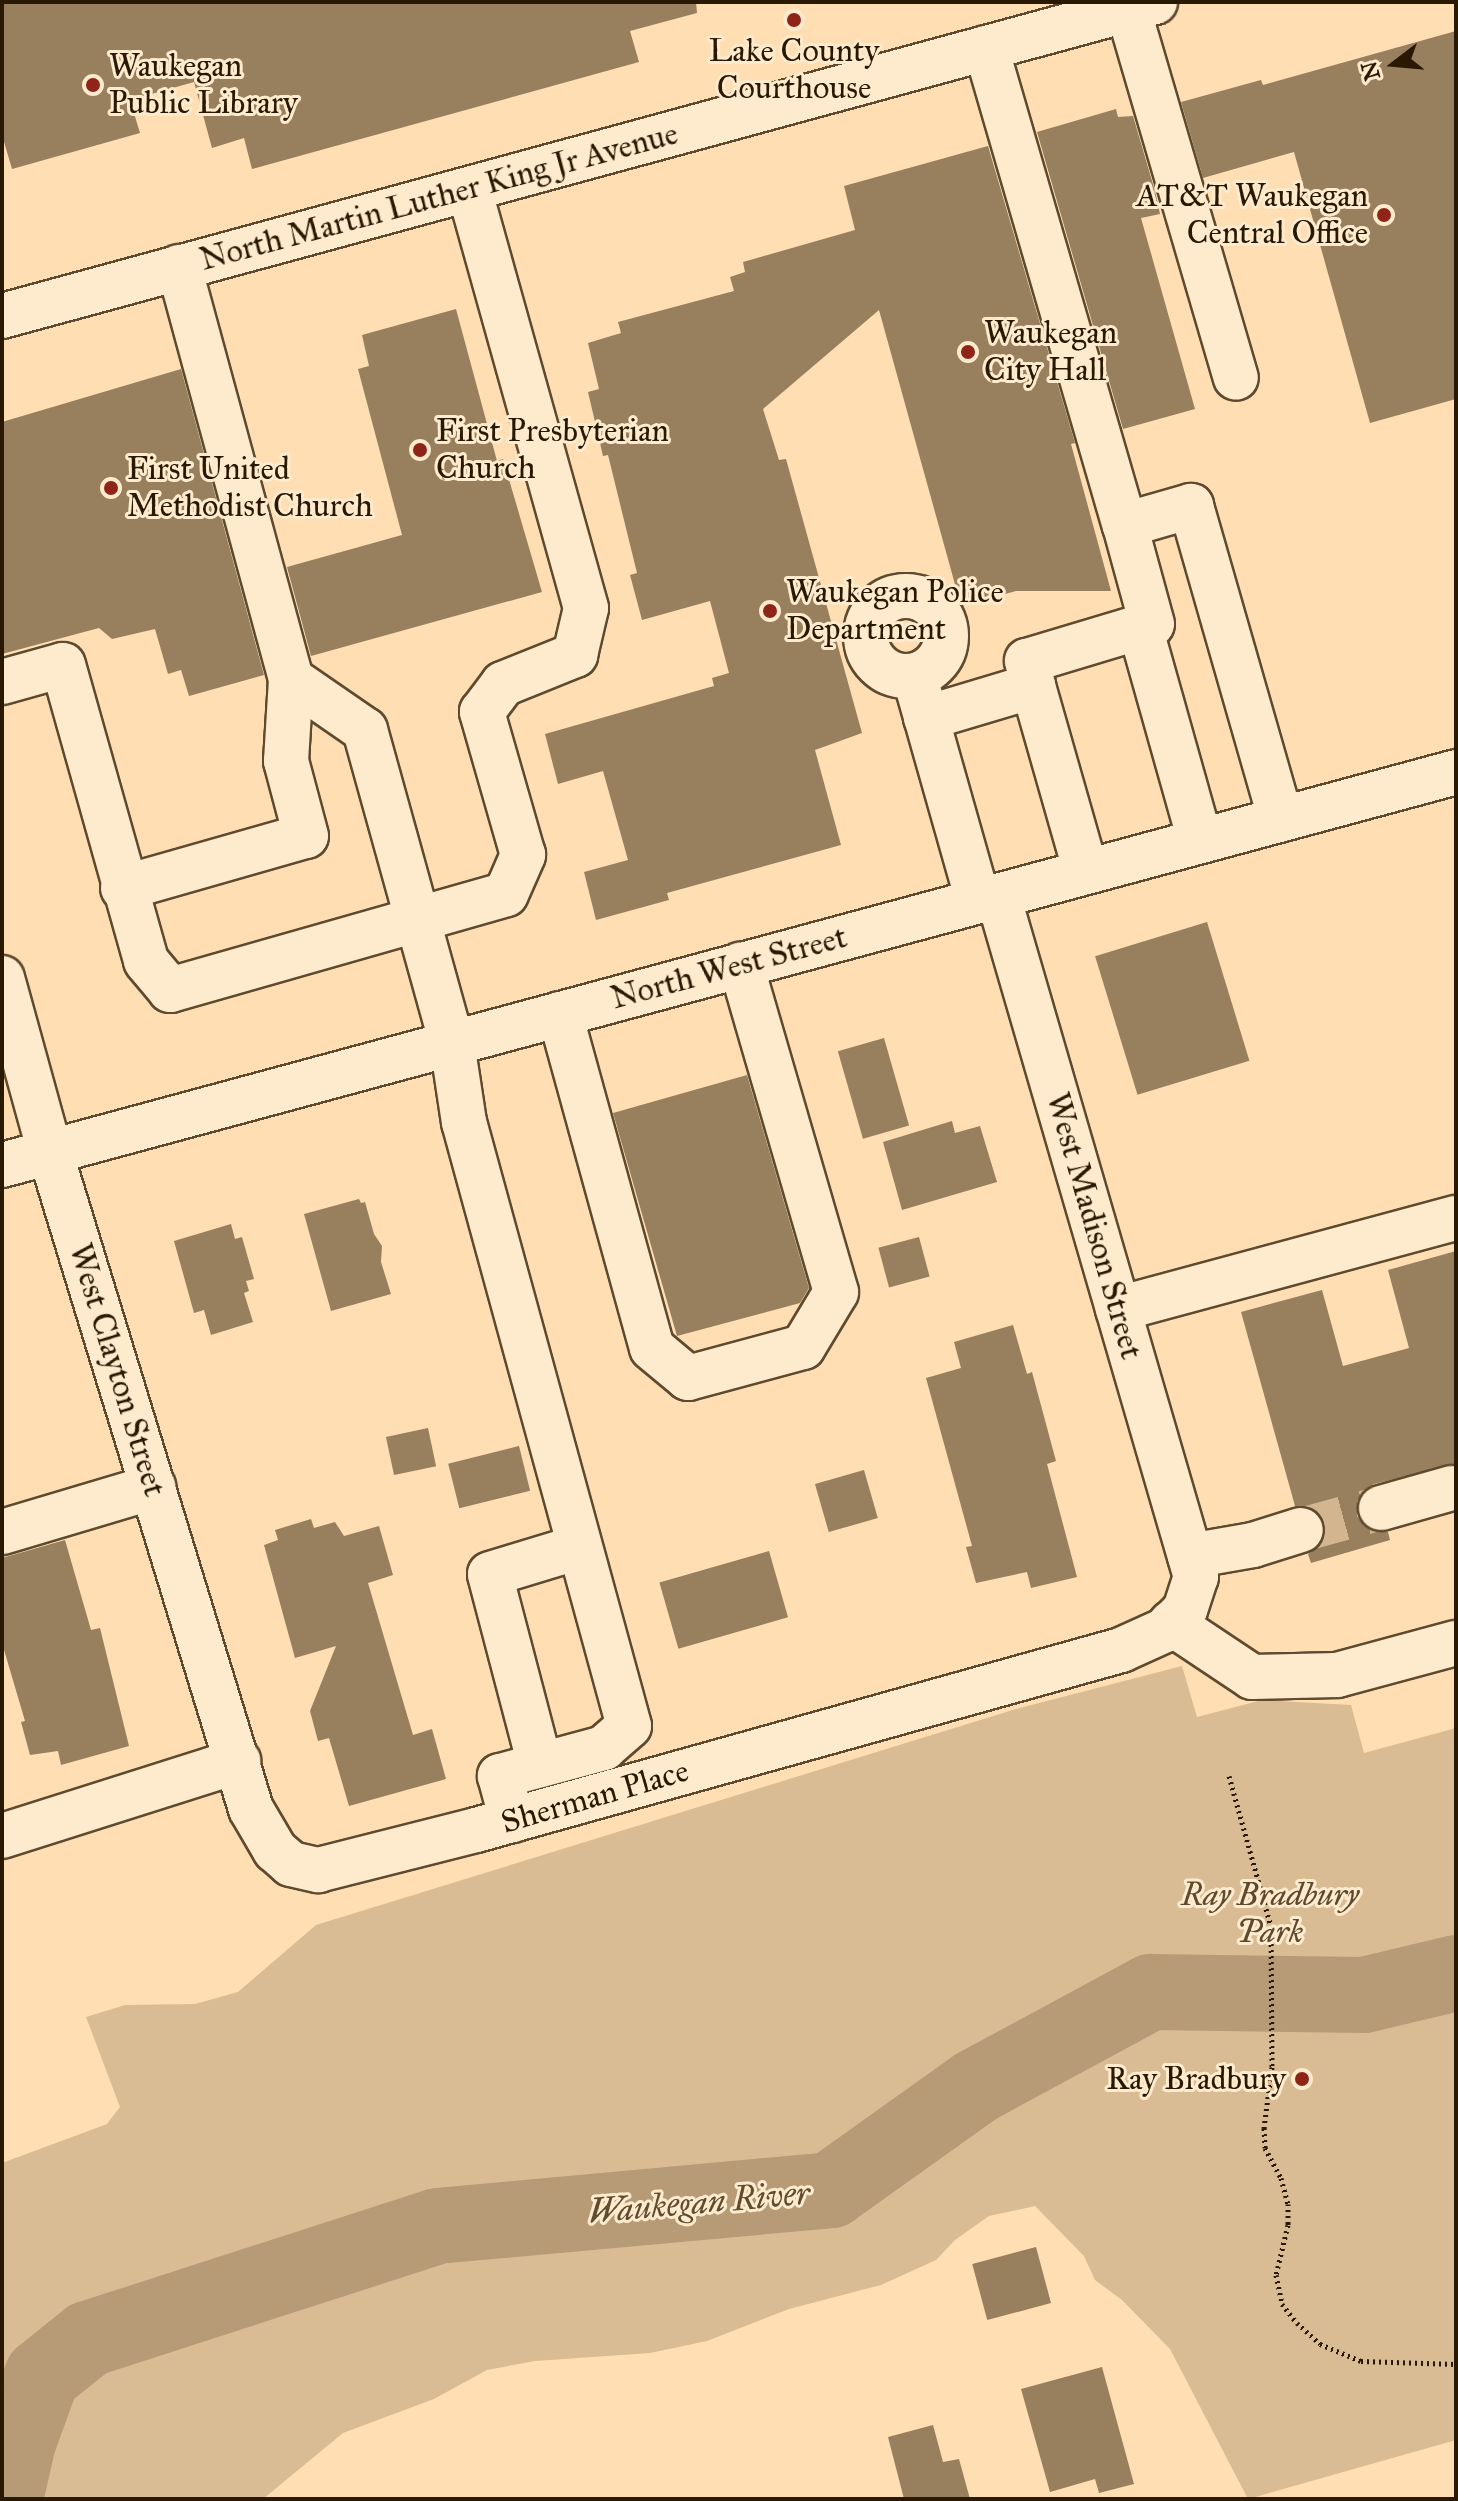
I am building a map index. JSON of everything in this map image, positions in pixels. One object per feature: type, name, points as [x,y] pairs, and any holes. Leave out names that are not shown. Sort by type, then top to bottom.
[{"type":"street","name":"North Martin Luther King Jr Avenue","points":[[2,316],[1142,6]]},
{"type":"street","points":[[1142,6],[1236,378]]},
{"type":"street","points":[[986,48],[1152,624],[1027,661],[1086,872]]},
{"type":"street","points":[[2,682],[63,665],[123,888],[146,961],[170,990],[506,894],[523,855],[482,712],[503,684],[575,655],[586,608],[469,190]]},
{"type":"street","points":[[123,888],[306,836],[286,761],[291,679],[179,267]]},
{"type":"street","points":[[1125,525],[1191,506],[1281,819]]},
{"type":"street","points":[[1140,627],[1200,841]]},
{"type":"street","name":"West Madison Street","points":[[914,676],[1118,1309],[1190,1556]]},
{"type":"street","points":[[291,679],[365,730],[452,1043],[464,1122],[629,1726],[604,1748],[500,1776],[512,1820]]},
{"type":"street","points":[[926,718],[1033,686]]},
{"type":"street","name":"North West Street","points":[[2,1165],[1456,772]]},
{"type":"street","points":[[560,1014],[652,1348],[688,1378],[803,1347],[836,1292],[741,965]]},
{"type":"street","name":"West Clayton Street","points":[[2,978],[50,1152],[238,1761]]},
{"type":"street","points":[[1118,1309],[1456,1218]]},
{"type":"street","points":[[2,1532],[153,1487]]},
{"type":"street","points":[[1381,1508],[1452,1488]]},
{"type":"street","points":[[1190,1556],[1253,1545],[1301,1530]]},
{"type":"street","points":[[540,1765],[490,1574],[579,1547]]},
{"type":"street","name":"Sherman Place","points":[[238,1761],[251,1809],[275,1850],[291,1864],[318,1870],[615,1792],[1121,1650],[1171,1623],[1185,1610],[1196,1577],[1190,1556]]},
{"type":"street","points":[[1171,1623],[1252,1677],[1337,1675],[1456,1643]]},
{"type":"street","points":[[604,1748],[615,1792]]},
{"type":"street","points":[[2,1836],[238,1761]]},
{"type":"path","points":[[1229,1776],[1271,1926],[1272,2067],[1264,2128],[1265,2148],[1281,2178],[1288,2204],[1288,2225],[1276,2275],[1282,2304],[1320,2344],[1361,2361],[1456,2364]]},
{"type":"green space","name":"Ray Bradbury Park","points":[[1182,1666],[1197,1717],[1262,1700],[1351,1705],[1364,1753],[1456,1728],[1456,2440],[1248,2499],[1170,2349],[1122,2300],[1095,2280],[1084,2256],[1035,2206],[989,2216],[955,2240],[936,2260],[881,2285],[789,2309],[707,2341],[650,2353],[535,2361],[487,2370],[434,2399],[343,2433],[263,2499],[2,2499],[2,2163],[107,2124],[120,2107],[86,2017],[125,2005],[195,2004],[238,1992],[316,1925],[1016,1709]]},
{"type":"building","points":[[2,2],[696,2],[697,13],[630,31],[639,62],[252,169],[244,138],[212,148],[194,82],[130,100],[140,133],[12,169],[2,135]]},
{"type":"building","name":"AT&T Waukegan Central Office","points":[[1456,31],[1456,399],[1370,423],[1294,152],[1203,178],[1181,102],[1261,80],[1263,85]]},
{"type":"building","points":[[1116,109],[1118,117],[1133,116],[1155,191],[1160,214],[1141,218],[1195,409],[1123,429],[1037,132]]},
{"type":"building","points":[[988,146],[1075,443],[1071,444],[1111,591],[1016,591],[961,606],[879,310],[763,409],[779,460],[786,459],[862,733],[815,750],[841,845],[667,893],[669,900],[596,920],[584,872],[628,860],[603,771],[558,784],[545,734],[714,686],[712,678],[729,673],[710,601],[642,620],[630,575],[637,573],[608,455],[603,456],[588,392],[599,389],[588,343],[621,333],[618,322],[734,291],[730,277],[745,272],[743,262],[855,230],[844,186]]},
{"type":"building","points":[[456,309],[497,461],[503,459],[542,592],[311,656],[287,567],[402,535],[358,369],[369,366],[362,335]]},
{"type":"building","name":"First United Methodist Church","points":[[181,369],[264,675],[189,696],[181,670],[168,674],[155,629],[112,639],[99,628],[2,654],[2,422]]},
{"type":"building","points":[[1207,922],[1249,1061],[1138,1095],[1095,956]]},
{"type":"building","points":[[884,1038],[909,1125],[863,1139],[838,1051]]},
{"type":"building","points":[[747,1075],[809,1288],[800,1303],[677,1336],[613,1113]]},
{"type":"building","points":[[952,1121],[955,1133],[980,1126],[997,1182],[902,1210],[883,1142]]},
{"type":"building","points":[[359,1199],[361,1203],[365,1202],[374,1234],[382,1246],[381,1262],[391,1294],[331,1311],[304,1214]]},
{"type":"building","points":[[231,1224],[235,1239],[242,1237],[254,1279],[246,1281],[249,1291],[244,1293],[253,1322],[211,1335],[204,1310],[194,1313],[174,1241]]},
{"type":"building","points":[[919,1237],[930,1277],[889,1287],[878,1248]]},
{"type":"building","points":[[1456,1251],[1456,1464],[1374,1484],[1364,1490],[1357,1501],[1357,1516],[1364,1526],[1374,1532],[1388,1532],[1390,1540],[1311,1563],[1308,1554],[1320,1546],[1325,1535],[1325,1523],[1317,1511],[1307,1506],[1295,1506],[1241,1312],[1322,1290],[1343,1366],[1409,1348],[1388,1270]]},
{"type":"building","points":[[1013,1325],[1027,1374],[1032,1372],[1056,1461],[1047,1464],[1077,1577],[1031,1588],[1027,1572],[976,1583],[966,1547],[972,1546],[926,1378],[961,1368],[954,1342]]},
{"type":"building","points":[[428,1428],[436,1466],[394,1475],[386,1437]]},
{"type":"building","points":[[519,1446],[530,1491],[459,1508],[448,1464]]},
{"type":"building","points":[[864,1470],[878,1518],[829,1532],[815,1484]]},
{"type":"building","points":[[311,1519],[314,1528],[335,1522],[344,1536],[379,1526],[393,1575],[368,1583],[413,1735],[432,1729],[446,1779],[349,1806],[329,1738],[318,1741],[310,1711],[336,1646],[295,1658],[264,1545],[278,1540],[275,1530]]},
{"type":"building","points":[[65,1540],[91,1630],[100,1628],[129,1746],[61,1765],[58,1751],[30,1755],[21,1722],[25,1721],[2,1643],[2,1558]]},
{"type":"building","points":[[769,1551],[788,1617],[678,1649],[659,1582]]},
{"type":"building","points":[[1036,2247],[1051,2303],[987,2320],[972,2264]]},
{"type":"building","points":[[1102,2367],[1134,2484],[1099,2493],[1095,2479],[1050,2492],[1021,2389]]},
{"type":"building","points":[[933,2425],[943,2462],[959,2459],[970,2499],[904,2499],[888,2437]]},
{"type":"waterway","name":"Waukegan River","points":[[5,2499],[18,2442],[42,2376],[88,2339],[437,2226],[831,2190],[977,2086],[1151,1992],[1364,1995],[1456,1973]]},
{"type":"tunnel","points":[[1301,1530],[1381,1508]]},
{"type":"place","name":"Lake County Courthouse","points":[[794,20]]},
{"type":"place","name":"Waukegan Public Library","points":[[93,85]]},
{"type":"place","name":"AT&T Waukegan Central Office","points":[[1384,215]]},
{"type":"place","name":"Waukegan City Hall","points":[[968,352]]},
{"type":"place","name":"First Presbyterian Church","points":[[420,450]]},
{"type":"place","name":"First United Methodist Church","points":[[111,488]]},
{"type":"place","name":"Waukegan Police Department","points":[[770,611]]},
{"type":"place","name":"Ray Bradbury","points":[[1302,2079]]}]
